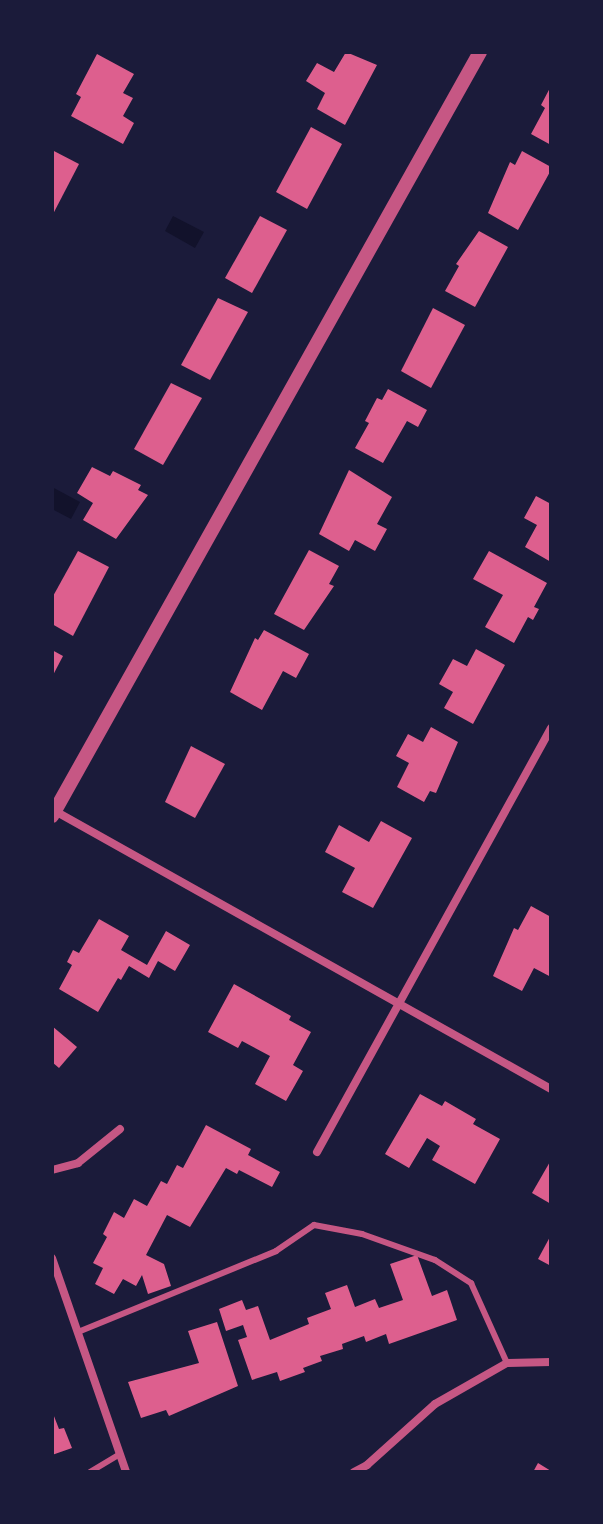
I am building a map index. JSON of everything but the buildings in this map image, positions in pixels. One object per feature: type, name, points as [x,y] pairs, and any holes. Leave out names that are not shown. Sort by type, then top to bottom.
[{"type":"street","points":[[480,52],[53,814],[400,1002],[551,1089]]},
{"type":"street","points":[[317,1152],[551,728]]},
{"type":"street","points":[[52,1170],[78,1163],[120,1129]]},
{"type":"street","points":[[52,1258],[126,1472]]},
{"type":"street","points":[[354,1472],[367,1465],[435,1404],[507,1363],[551,1362]]},
{"type":"lane","points":[[78,1332],[276,1251],[314,1225],[362,1234],[435,1260],[471,1283],[507,1363]]},
{"type":"lane","points":[[90,1472],[120,1454]]},
{"type":"shaded area","points":[[173,216],[204,232],[195,248],[165,231]]},
{"type":"shaded area","points":[[52,487],[80,502],[71,519],[52,509]]}]
